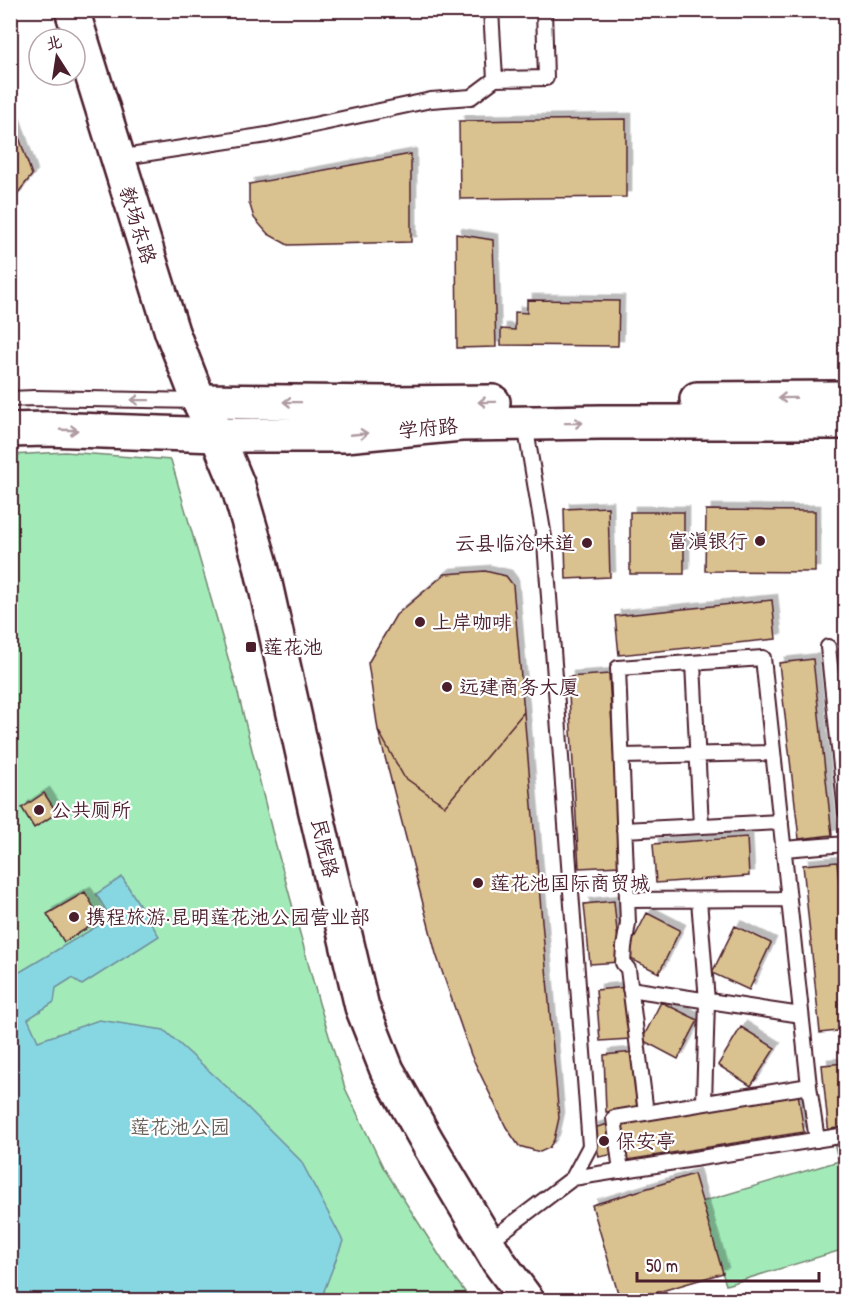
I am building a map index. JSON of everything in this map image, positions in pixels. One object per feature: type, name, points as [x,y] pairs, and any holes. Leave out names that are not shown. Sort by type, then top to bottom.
[{"type":"main road","name":"教场东路","points":[[72,10],[172,332],[199,401],[216,435]]},
{"type":"main road","name":"学府路","points":[[199,401],[388,403],[846,398]]},
{"type":"main road","name":"学府路","points":[[10,430],[46,429],[216,435],[345,435],[461,424],[846,422]]},
{"type":"main road","name":"民院路","points":[[216,435],[238,486],[260,561],[362,1007],[387,1071],[487,1243],[527,1300]]},
{"type":"lane","points":[[491,10],[495,79]]},
{"type":"lane","points":[[117,158],[267,135],[432,100],[471,97],[495,79],[546,78],[544,10]]},
{"type":"lane","name":"学府路","points":[[10,399],[199,401]]},
{"type":"lane","points":[[487,1243],[573,1178],[590,1146],[545,543],[525,424]]},
{"type":"lane","points":[[828,647],[841,723],[846,812]]},
{"type":"lane","points":[[646,1113],[628,969],[623,963],[628,923],[618,668],[763,658],[801,1015],[817,1140]]},
{"type":"lane","points":[[693,663],[701,826]]},
{"type":"lane","points":[[622,756],[773,753]]},
{"type":"lane","points":[[624,830],[781,822]]},
{"type":"lane","points":[[784,849],[846,844]]},
{"type":"lane","points":[[627,900],[789,899]]},
{"type":"lane","points":[[699,900],[707,1000],[704,1103]]},
{"type":"lane","points":[[630,988],[801,1015]]},
{"type":"lane","points":[[621,1171],[614,1118],[809,1086]]},
{"type":"lane","points":[[573,1178],[846,1135]]},
{"type":"green space","name":"莲花池公园","points":[[65,452],[171,460],[237,689],[272,831],[345,1088],[383,1167],[448,1269],[471,1300],[11,1300],[11,455]]},
{"type":"green space","points":[[845,1141],[845,1249],[726,1285],[701,1202],[839,1161],[834,1144]]},
{"type":"water","points":[[122,877],[159,936],[82,985],[72,978],[56,988],[54,1002],[28,1019],[38,1041],[99,1020],[164,1030],[227,1087],[301,1161],[343,1241],[324,1291],[327,1300],[11,1300],[11,974],[13,976],[111,918],[96,894]]},
{"type":"building","points":[[10,111],[32,175],[10,203]]},
{"type":"building","points":[[626,119],[626,197],[460,199],[459,121]]},
{"type":"building","points":[[411,154],[411,242],[288,245],[268,234],[254,218],[249,202],[249,184]]},
{"type":"building","points":[[456,234],[493,240],[496,347],[457,348]]},
{"type":"building","points":[[527,300],[619,301],[618,346],[501,345],[501,329],[515,330],[515,312],[527,313]]},
{"type":"building","name":"云县临沧味道","points":[[608,507],[610,577],[566,579],[564,509]]},
{"type":"building","name":"富滇银行","points":[[706,510],[815,511],[815,572],[705,571]]},
{"type":"building","points":[[630,512],[684,512],[684,574],[630,574]]},
{"type":"building","name":"莲花池国际商贸城","points":[[485,571],[506,576],[513,585],[559,1118],[554,1140],[549,1148],[540,1152],[519,1146],[506,1127],[471,1055],[436,954],[378,730],[368,663],[396,615],[445,574]]},
{"type":"building","name":"远建商务大厦","points":[[485,571],[506,576],[513,585],[524,712],[445,806],[404,777],[378,730],[368,663],[396,615],[445,574]]},
{"type":"building","points":[[772,600],[776,639],[619,655],[615,616]]},
{"type":"building","points":[[813,659],[832,835],[799,839],[779,663]]},
{"type":"building","points":[[609,674],[620,866],[579,868],[568,677]]},
{"type":"building","name":"公共厕所","points":[[44,793],[57,813],[34,828],[22,808]]},
{"type":"building","points":[[747,837],[749,876],[656,883],[653,844]]},
{"type":"building","points":[[837,862],[846,953],[846,1030],[820,1033],[803,865]]},
{"type":"building","name":"携程旅游·昆明莲花池公园营业部","points":[[85,892],[101,920],[64,942],[47,914]]},
{"type":"building","points":[[614,901],[620,962],[590,964],[584,904]]},
{"type":"building","points":[[647,913],[680,930],[659,973],[625,956]]},
{"type":"building","points":[[735,926],[771,943],[749,990],[712,973]]},
{"type":"building","points":[[626,987],[630,1039],[600,1041],[596,990]]},
{"type":"building","points":[[661,1002],[698,1020],[678,1059],[642,1040]]},
{"type":"building","points":[[741,1027],[775,1048],[751,1086],[718,1065]]},
{"type":"building","points":[[633,1052],[637,1110],[606,1112],[604,1055]]},
{"type":"building","points":[[846,1063],[846,1134],[829,1136],[822,1065]]},
{"type":"building","points":[[798,1093],[804,1132],[627,1160],[622,1122]]},
{"type":"building","name":"保安亭","points":[[609,1124],[615,1154],[599,1157],[593,1128]]},
{"type":"building","points":[[694,1174],[723,1273],[631,1300],[620,1300],[592,1205]]},
{"type":"place","name":"富滇银行","points":[[760,541]]},
{"type":"place","name":"云县临沧味道","points":[[587,543]]},
{"type":"place","name":"上岸咖啡","points":[[420,622]]},
{"type":"place","name":"莲花池","points":[[251,647]]},
{"type":"place","name":"远建商务大厦","points":[[447,687]]},
{"type":"place","name":"公共厕所","points":[[39,810]]},
{"type":"place","name":"莲花池国际商贸城","points":[[478,883]]},
{"type":"place","name":"携程旅游·昆明莲花池公园营业部","points":[[74,917]]},
{"type":"place","name":"保安亭","points":[[604,1141]]}]
